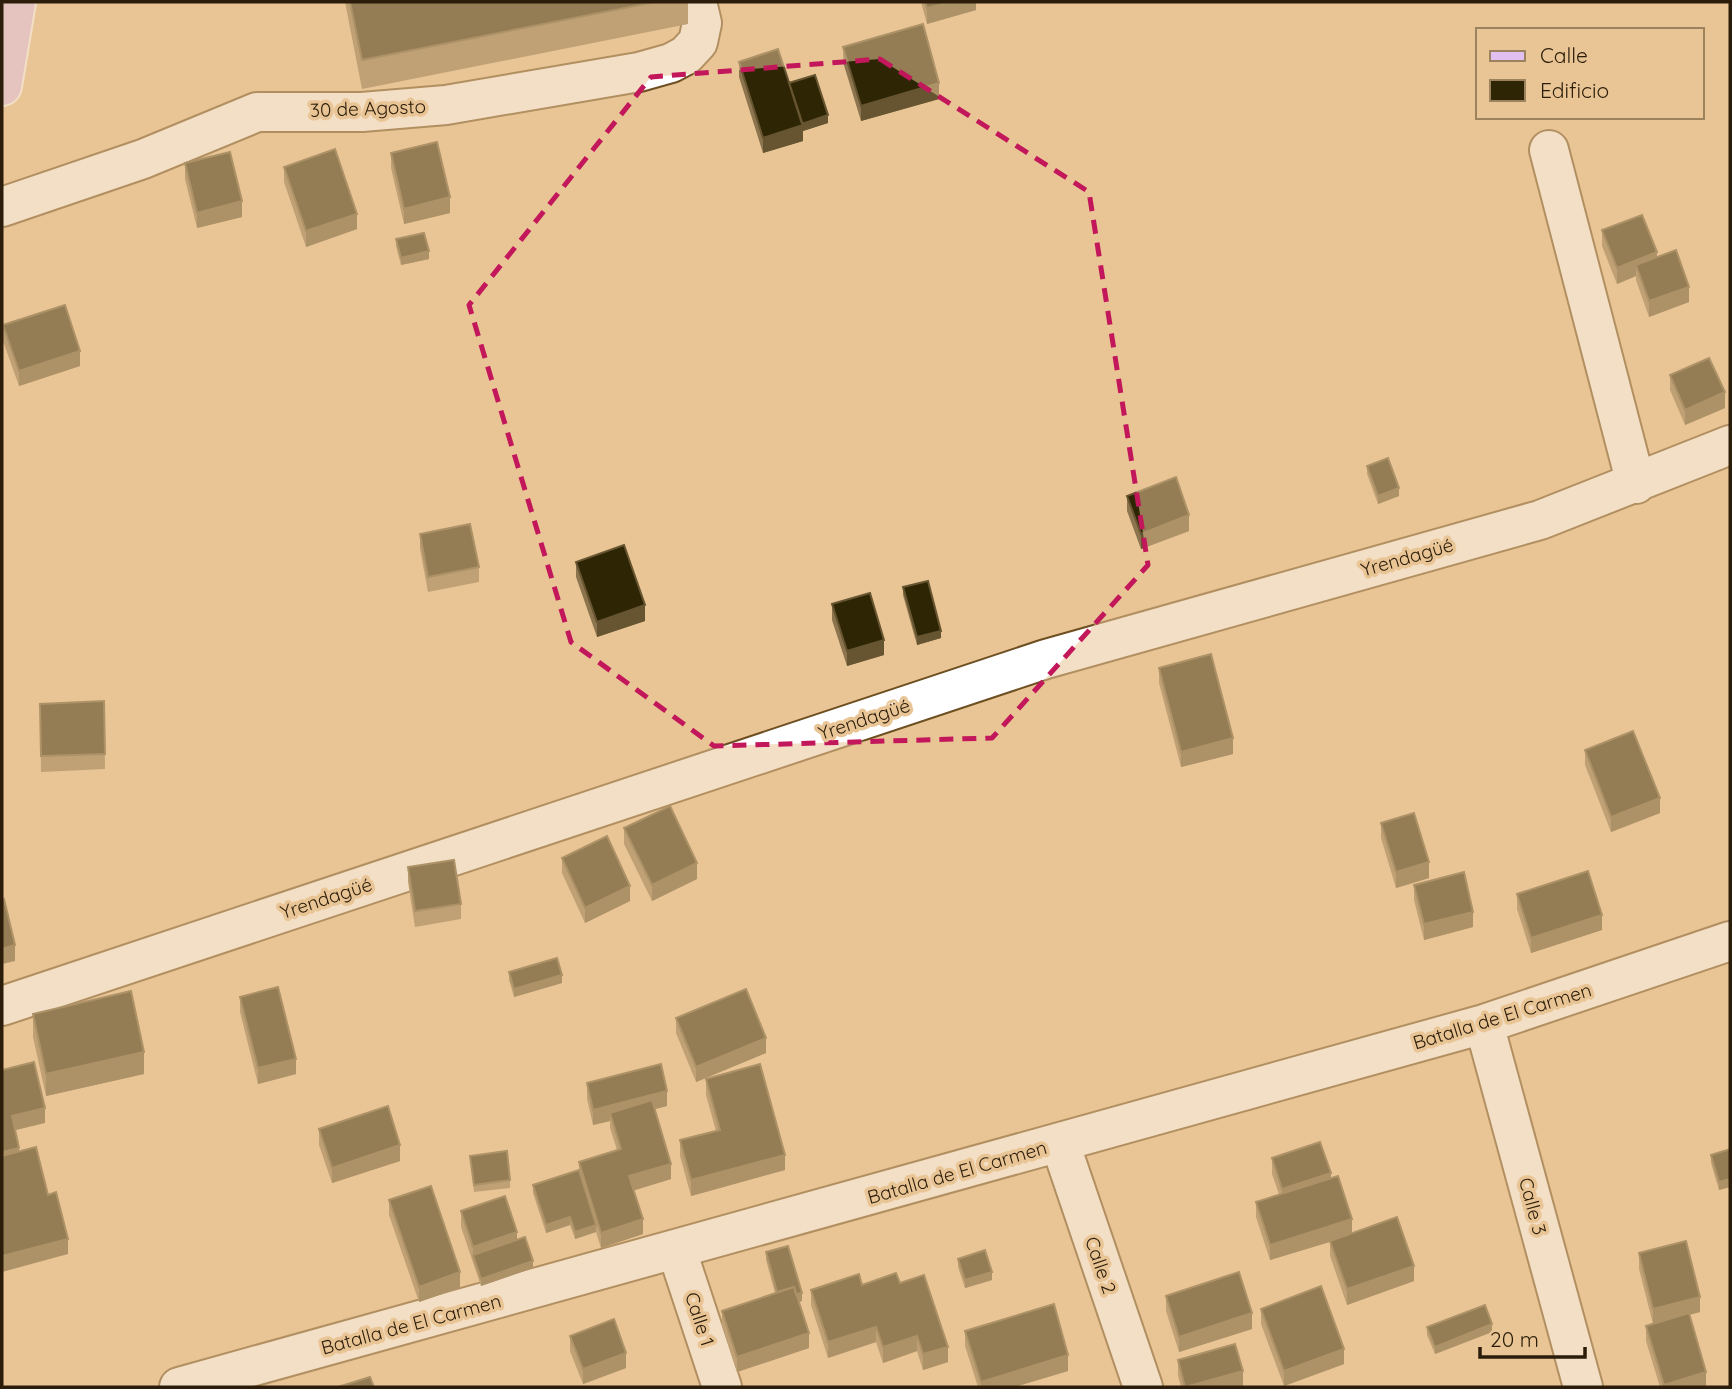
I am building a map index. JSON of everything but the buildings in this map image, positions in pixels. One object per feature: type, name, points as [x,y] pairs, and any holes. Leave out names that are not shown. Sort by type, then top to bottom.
[{"type":"main road","points":[[2,86],[16,2]]},
{"type":"street","name":"30 de Agosto","points":[[2,207],[143,159],[257,112],[362,112],[446,105],[615,78],[660,66],[686,55],[698,42],[702,23],[697,2]]},
{"type":"street","points":[[1549,150],[1636,484]]},
{"type":"street","name":"Yrendagüé","points":[[2,1006],[1046,659],[1540,520],[1730,445]]},
{"type":"street","name":"Batalla de El Carmen","points":[[179,1387],[272,1375],[677,1251],[1484,1024],[1730,941]]},
{"type":"street","name":"Calle 3","points":[[1484,1024],[1583,1387]]},
{"type":"street","name":"Calle 2","points":[[1060,1143],[1143,1387]]},
{"type":"street","name":"Calle 1","points":[[677,1251],[722,1387]]},
{"type":"highlighted area","points":[[880,59],[1089,192],[1148,565],[992,738],[714,746],[571,642],[469,305],[651,77]]}]
